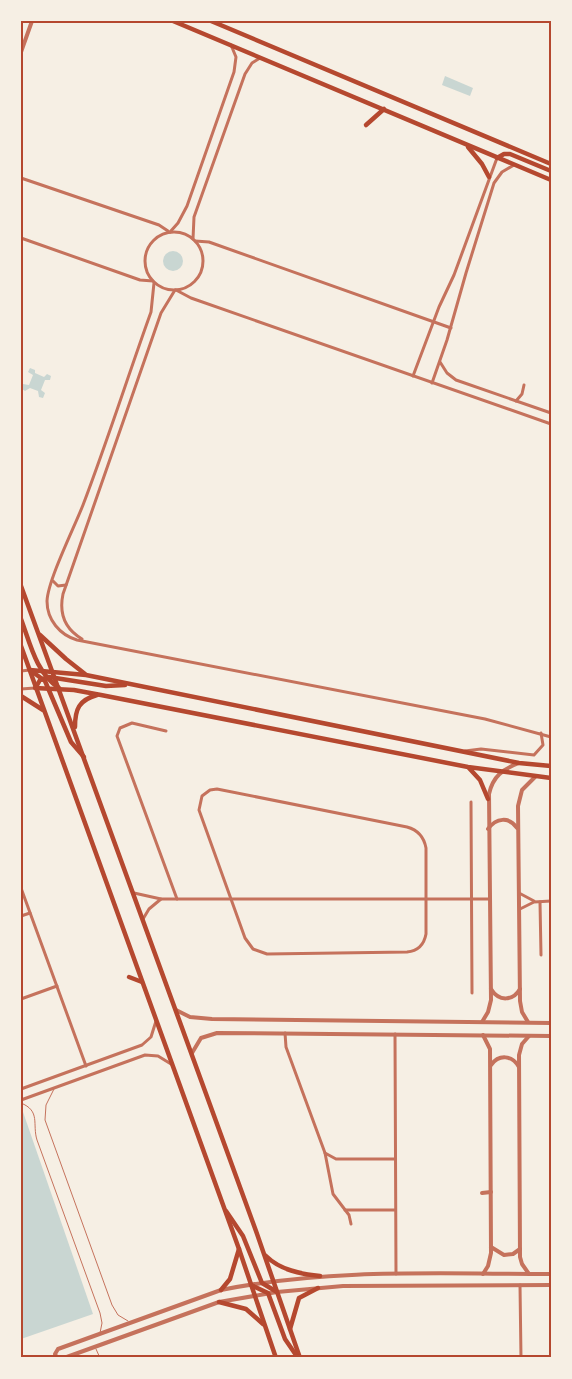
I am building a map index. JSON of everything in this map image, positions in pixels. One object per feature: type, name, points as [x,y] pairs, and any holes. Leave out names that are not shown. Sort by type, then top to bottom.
[{"type":"main road","points":[[174,21],[551,180]]},
{"type":"main road","points":[[211,21],[551,164]]},
{"type":"main road","points":[[366,126],[384,110]]},
{"type":"main road","points":[[465,145],[482,164],[489,177]]},
{"type":"main road","points":[[497,158],[510,154],[551,171]]},
{"type":"main road","points":[[21,586],[192,1053],[299,1358]]},
{"type":"main road","points":[[21,619],[71,742],[85,758]]},
{"type":"main road","points":[[38,632],[66,659],[86,674]]},
{"type":"main road","points":[[21,646],[224,1208],[276,1358]]},
{"type":"main road","points":[[30,670],[86,674],[464,752],[520,763],[551,766]]},
{"type":"main road","points":[[30,670],[60,689]]},
{"type":"main road","points":[[35,688],[44,678],[106,686],[129,684]]},
{"type":"main road","points":[[35,688],[101,694],[468,767],[551,778]]},
{"type":"main road","points":[[76,734],[75,714],[78,707],[86,699],[101,694]]},
{"type":"main road","points":[[21,696],[34,702],[45,712]]},
{"type":"main road","points":[[468,767],[480,780],[488,799]]},
{"type":"main road","points":[[129,977],[142,982]]},
{"type":"main road","points":[[224,1208],[243,1236],[262,1283],[277,1292]]},
{"type":"main road","points":[[222,1290],[230,1279],[238,1249]]},
{"type":"main road","points":[[262,1250],[280,1266],[301,1274],[320,1276]]},
{"type":"main road","points":[[251,1285],[268,1293],[282,1333],[299,1358]]},
{"type":"main road","points":[[290,1330],[299,1298],[318,1288]]},
{"type":"main road","points":[[219,1302],[246,1308],[265,1326]]},
{"type":"street","points":[[21,52],[32,21]]},
{"type":"street","points":[[230,45],[235,54],[236,67],[187,206],[178,223],[169,232],[155,238],[146,251],[145,267],[154,282],[151,312],[83,503],[52,580],[47,602],[52,621],[68,637],[84,641],[466,715],[551,737]]},
{"type":"street","points":[[194,240],[194,217],[245,74],[252,63],[260,58]]},
{"type":"street","points":[[413,376],[433,321],[454,275],[497,158]]},
{"type":"street","points":[[432,382],[451,328],[494,183],[502,172],[515,165]]},
{"type":"street","points":[[21,178],[159,225],[169,232],[185,234],[194,240],[203,255],[201,271],[192,284],[176,290],[161,313],[66,585],[61,604],[63,618],[72,632],[84,641]]},
{"type":"street","points":[[21,238],[140,280],[154,282],[164,288],[176,290],[201,302],[551,424]]},
{"type":"street","points":[[194,240],[209,242],[451,328]]},
{"type":"street","points":[[440,362],[446,373],[456,380],[551,413]]},
{"type":"street","points":[[516,400],[522,394],[524,385]]},
{"type":"street","points":[[52,580],[58,586],[66,585]]},
{"type":"street","points":[[21,671],[30,670]]},
{"type":"street","points":[[21,689],[35,688]]},
{"type":"street","points":[[166,731],[130,723],[120,728],[117,736],[177,899]]},
{"type":"street","points":[[464,752],[481,749],[534,754],[544,745],[540,733]]},
{"type":"street","points":[[482,1022],[490,1008],[491,990],[488,799],[491,784],[500,772],[520,763]]},
{"type":"street","points":[[528,1022],[521,1008],[520,989],[518,830],[520,795],[525,786],[535,777]]},
{"type":"street","points":[[214,789],[415,829],[425,844],[425,899],[425,938],[422,945],[411,952],[267,954],[256,951],[248,944],[230,899],[199,810],[202,796],[214,789]]},
{"type":"street","points":[[471,802],[472,993]]},
{"type":"street","points":[[488,829],[496,822],[502,820],[512,822],[518,830]]},
{"type":"street","points":[[21,888],[86,1066]]},
{"type":"street","points":[[134,893],[161,899],[490,899]]},
{"type":"street","points":[[519,893],[534,902]]},
{"type":"street","points":[[143,919],[152,906],[161,899]]},
{"type":"street","points":[[520,909],[534,902],[551,902]]},
{"type":"street","points":[[540,902],[541,955]]},
{"type":"street","points":[[21,916],[30,913]]},
{"type":"street","points":[[21,999],[57,986]]},
{"type":"street","points":[[491,990],[498,997],[504,999],[514,996],[520,989]]},
{"type":"street","points":[[176,1010],[198,1018],[551,1023]]},
{"type":"street","points":[[21,1089],[136,1047],[151,1037],[156,1020]]},
{"type":"street","points":[[192,1053],[198,1041],[213,1033],[551,1036]]},
{"type":"street","points":[[285,1033],[286,1047],[325,1153],[333,1194],[345,1210],[352,1224]]},
{"type":"street","points":[[395,1034],[396,1274]]},
{"type":"street","points":[[483,1035],[490,1045],[491,1192],[490,1262],[483,1274]]},
{"type":"street","points":[[529,1036],[520,1048],[519,1067],[520,1249],[522,1264],[529,1274]]},
{"type":"street","points":[[136,1047],[139,1052],[138,1058]]},
{"type":"street","points":[[21,1101],[138,1058],[154,1056],[172,1066]]},
{"type":"street","points":[[490,1065],[498,1059],[507,1057],[516,1062],[519,1067]]},
{"type":"street","points":[[325,1153],[336,1159],[395,1159]]},
{"type":"street","points":[[482,1192],[491,1192]]},
{"type":"street","points":[[345,1210],[395,1210]]},
{"type":"street","points":[[491,1247],[504,1255],[514,1254],[520,1249]]},
{"type":"street","points":[[57,1358],[55,1354],[58,1348],[222,1290],[273,1281],[320,1276],[396,1274],[551,1274]]},
{"type":"street","points":[[64,1358],[219,1302],[254,1295],[318,1288],[551,1285]]},
{"type":"street","points":[[520,1286],[521,1358]]},
{"type":"lane","points":[[55,1088],[46,1105],[45,1120],[112,1305],[118,1315],[131,1322]]},
{"type":"lane","points":[[21,1101],[30,1107],[36,1117],[37,1140],[100,1312],[102,1323],[100,1334]]},
{"type":"lane","points":[[94,1346],[100,1358]]},
{"type":"shaded area","points":[[445,76],[473,88],[470,96],[442,85]]},
{"type":"shaded area","points":[[173,251],[180,254],[183,261],[180,268],[173,271],[166,268],[163,261],[166,254]]},
{"type":"shaded area","points":[[30,368],[35,370],[35,373],[44,377],[47,374],[51,376],[50,380],[45,380],[41,390],[45,393],[43,398],[39,397],[38,391],[30,388],[25,391],[22,389],[23,384],[29,385],[33,375],[28,372]]},
{"type":"shaded area","points":[[23,1112],[93,1314],[21,1339],[21,1113]]}]
